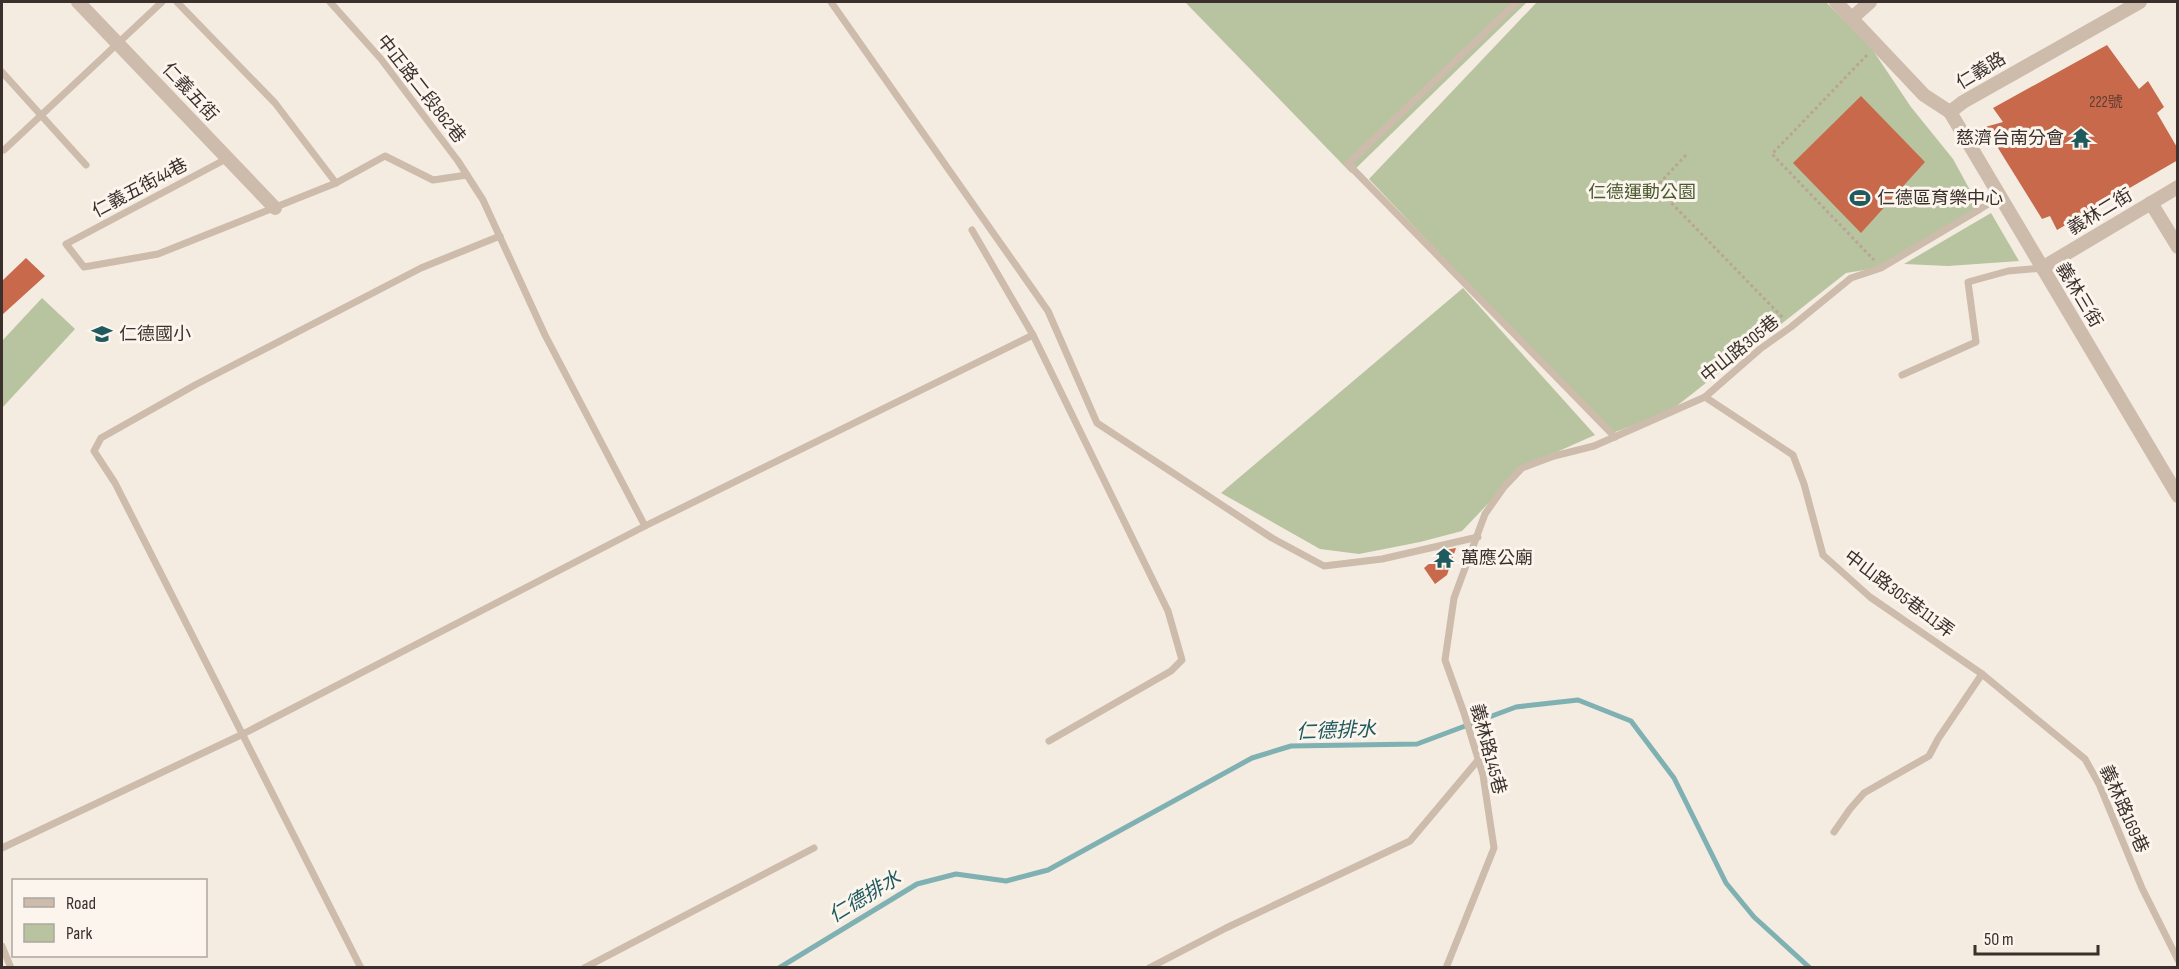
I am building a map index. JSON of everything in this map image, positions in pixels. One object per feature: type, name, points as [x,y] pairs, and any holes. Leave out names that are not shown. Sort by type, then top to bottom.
[{"type":"street","name":"仁義五街","points":[[78,2],[275,208]]},
{"type":"street","name":"仁義路","points":[[1836,2],[1924,95],[1950,112],[1983,90],[2140,2]]},
{"type":"street","points":[[1852,18],[1870,2]]},
{"type":"street","name":"義林三街","points":[[1950,112],[2178,496]]},
{"type":"street","name":"義林二街","points":[[2042,268],[2178,187]]},
{"type":"street","points":[[2151,203],[2178,247]]},
{"type":"lane","points":[[4,150],[162,2]]},
{"type":"lane","points":[[177,2],[275,103],[336,183]]},
{"type":"lane","name":"中正路二段862巷","points":[[330,2],[381,59],[483,200],[545,335],[645,526]]},
{"type":"lane","points":[[831,2],[1048,311],[1097,423],[1272,538],[1324,566],[1382,559],[1478,537]]},
{"type":"lane","points":[[1517,2],[1348,164],[1615,437]]},
{"type":"lane","points":[[2,72],[86,165]]},
{"type":"lane","points":[[275,208],[336,183],[386,156],[434,180],[467,175]]},
{"type":"lane","name":"仁義五街44巷","points":[[228,158],[66,244],[84,267],[126,260],[158,254],[275,208]]},
{"type":"lane","name":"中山路305巷","points":[[1478,537],[1485,514],[1504,487],[1522,468],[1554,456],[1594,446],[1705,397],[1760,349],[1851,278],[1881,268],[2000,197]]},
{"type":"lane","points":[[972,230],[1033,335],[1168,611],[1182,660],[1171,671],[1049,741]]},
{"type":"lane","points":[[361,968],[115,483],[94,451],[100,438],[195,384],[422,268],[500,236]]},
{"type":"lane","points":[[1902,375],[1976,342],[1968,282],[2008,271],[2042,268]]},
{"type":"lane","points":[[2,848],[243,734],[645,526],[1033,335]]},
{"type":"lane","name":"中山路305巷111弄","points":[[1705,397],[1793,455],[1804,484],[1823,555],[1870,597],[1982,674]]},
{"type":"lane","name":"義林路145巷","points":[[1446,968],[1494,848],[1479,759],[1444,660],[1454,598],[1478,537]]},
{"type":"lane","points":[[1834,832],[1850,808],[1864,794],[1929,756],[1982,674]]},
{"type":"lane","name":"義林路169巷","points":[[1982,674],[2085,759],[2099,784],[2142,888],[2178,960]]},
{"type":"lane","points":[[1149,968],[1226,928],[1410,840],[1479,759]]},
{"type":"lane","points":[[584,968],[814,848]]},
{"type":"lane","points":[[2,946],[11,968]]},
{"type":"path","points":[[1877,45],[1772,154],[1881,268]]},
{"type":"path","points":[[1686,155],[1656,187],[1791,327]]},
{"type":"green space","points":[[1185,2],[1527,2],[1351,173]]},
{"type":"green space","name":"仁德運動公園","points":[[1537,2],[1826,2],[1870,46],[1911,107],[1953,159],[1982,212],[1889,266],[1846,273],[1669,412],[1610,434],[1369,179]]},
{"type":"green space","points":[[1991,213],[2019,261],[1948,266],[1904,264]]},
{"type":"green space","points":[[1463,288],[1595,435],[1523,467],[1462,531],[1359,554],[1320,549],[1221,493]]},
{"type":"green space","points":[[42,298],[75,329],[2,408],[2,341]]},
{"type":"building","name":"慈濟台南分會","points":[[2107,45],[2139,89],[2148,81],[2164,107],[2157,113],[2178,149],[2178,160],[2057,230],[2050,216],[2042,219],[1985,127],[2003,122],[1993,108]]},
{"type":"building","name":"仁德區育樂中心","points":[[1861,96],[1925,162],[1861,233],[1793,163]]},
{"type":"building","points":[[26,258],[45,276],[2,315],[2,281]]},
{"type":"building","name":"萬應公廟","points":[[1456,548],[1447,575],[1435,584],[1424,568],[1445,550]]},
{"type":"waterway","name":"仁德排水","points":[[779,968],[917,884],[956,874],[1006,881],[1048,870],[1252,758],[1291,746],[1417,744],[1516,707],[1578,700],[1631,721],[1674,778],[1726,883],[1754,917],[1810,968]]},
{"type":"place","name":"慈濟台南分會","points":[[2081,138]]},
{"type":"place","name":"仁德區育樂中心","points":[[1860,198]]},
{"type":"place","name":"仁德國小","points":[[102,334]]},
{"type":"place","name":"萬應公廟","points":[[1444,558]]}]
